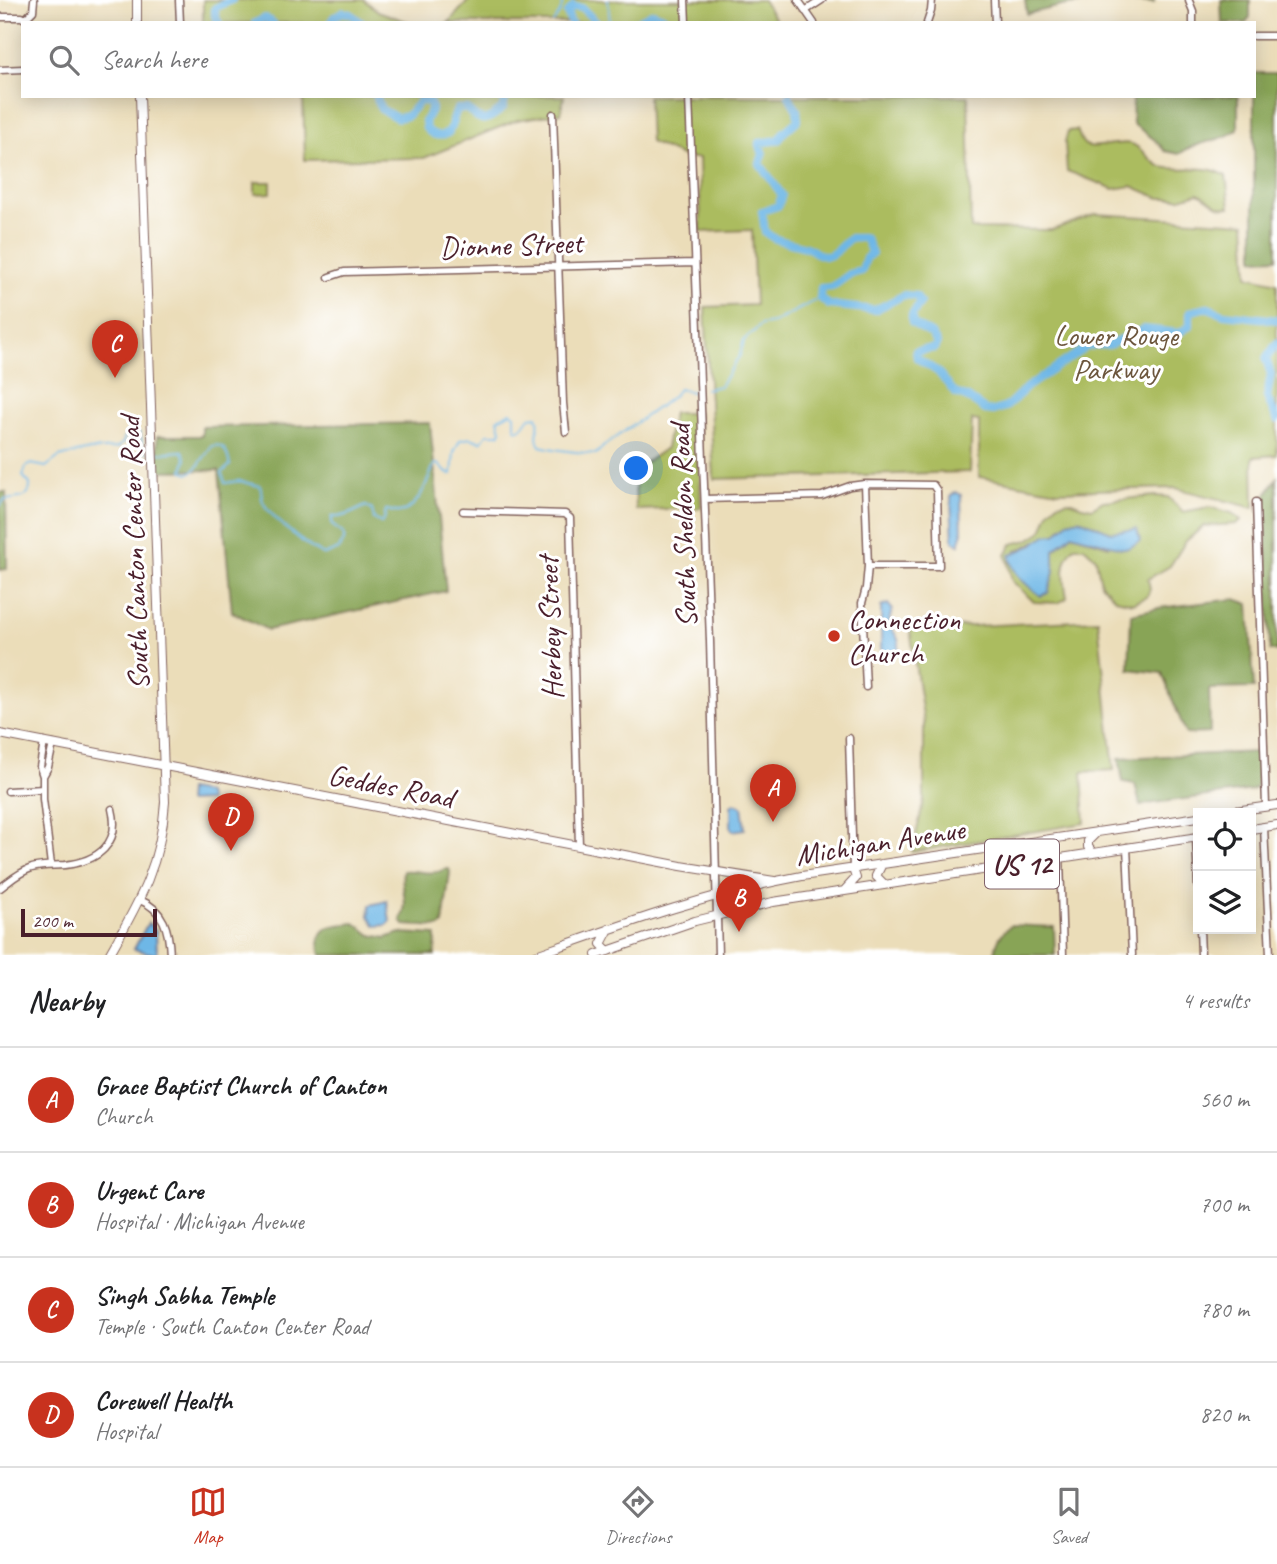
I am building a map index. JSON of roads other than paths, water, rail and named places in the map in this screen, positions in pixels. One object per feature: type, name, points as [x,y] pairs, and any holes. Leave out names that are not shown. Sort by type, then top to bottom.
[{"type":"main road","points":[[137,0],[137,21]]},
{"type":"main road","name":"South Canton Center Road","points":[[109,955],[140,900],[154,867],[162,837],[165,802],[140,98]]},
{"type":"main road","name":"Geddes Road","points":[[0,734],[774,881]]},
{"type":"main road","points":[[1253,808],[1277,805]]},
{"type":"main road","name":"Michigan Avenue","points":[[536,955],[716,894],[774,881],[1193,818]]},
{"type":"main road","points":[[1256,828],[1277,825]]},
{"type":"main road","points":[[1093,853],[1088,841],[1097,832]]},
{"type":"main road","name":"Michigan Avenue","points":[[596,955],[717,915],[774,902],[1193,838]]},
{"type":"main road","points":[[882,864],[876,876],[884,884]]},
{"type":"main road","points":[[845,890],[856,878],[853,869]]},
{"type":"main road","points":[[608,951],[601,944],[609,929]]},
{"type":"main road","points":[[559,947],[568,954]]},
{"type":"street","points":[[0,17],[19,16],[28,21],[34,0]]},
{"type":"street","points":[[179,0],[180,21]]},
{"type":"street","points":[[685,0],[686,21]]},
{"type":"street","points":[[798,0],[812,21]]},
{"type":"street","points":[[805,11],[822,0]]},
{"type":"street","points":[[928,21],[932,0]]},
{"type":"street","points":[[994,0],[995,21]]},
{"type":"street","points":[[1189,1],[1193,21]]},
{"type":"street","points":[[1256,36],[1277,36]]},
{"type":"street","points":[[0,70],[21,69]]},
{"type":"street","name":"South Sheldon Road","points":[[689,98],[705,499],[718,955]]},
{"type":"street","points":[[554,114],[566,432]]},
{"type":"street","name":"Dionne Street","points":[[329,277],[344,272],[695,263]]},
{"type":"street","points":[[705,499],[822,496],[850,486],[865,484],[933,485],[937,491],[939,566],[868,566]]},
{"type":"street","points":[[865,484],[868,566],[862,603],[866,687]]},
{"type":"street","points":[[1256,502],[1266,806]]},
{"type":"street","name":"Herbey Street","points":[[463,511],[569,515],[579,846]]},
{"type":"street","points":[[849,738],[853,869]]},
{"type":"street","points":[[48,743],[48,768],[43,776],[43,789],[51,865]]},
{"type":"street","points":[[8,791],[43,789]]},
{"type":"street","points":[[0,888],[24,871],[72,864],[100,854],[109,845],[115,820],[112,809]]},
{"type":"street","points":[[1264,827],[1270,955]]},
{"type":"street","points":[[1127,847],[1132,955]]},
{"type":"street","points":[[1060,858],[1062,955]]},
{"type":"street","points":[[140,900],[154,907],[164,920],[170,955]]},
{"type":"street","points":[[1200,934],[1201,955]]},
{"type":"water","points":[[956,492],[961,495],[962,535],[959,545],[953,540],[951,496]]},
{"type":"water","points":[[1079,519],[1111,532],[1137,529],[1140,541],[1129,548],[1121,548],[1072,534],[1054,550],[1054,572],[1048,593],[1041,596],[1025,583],[1013,568],[1010,555],[1031,546],[1046,535],[1056,534],[1068,522]]},
{"type":"water","points":[[888,604],[892,609],[889,623],[899,647],[898,651],[883,653],[881,607]]},
{"type":"water","points":[[188,790],[206,793],[209,799],[187,802]]},
{"type":"water","points":[[734,803],[742,806],[745,829],[733,831],[731,828],[731,806]]},
{"type":"water","points":[[387,901],[390,922],[376,926],[369,916],[370,905]]},
{"type":"water","points":[[148,923],[156,931],[157,955],[134,949]]},
{"type":"waterway","points":[[218,21],[215,8],[232,0]]},
{"type":"waterway","points":[[554,21],[564,0]]},
{"type":"waterway","points":[[571,0],[577,7]]},
{"type":"waterway","points":[[608,0],[610,21]]},
{"type":"waterway","points":[[570,21],[567,13],[573,7],[582,8],[595,21]]},
{"type":"waterway","points":[[332,21],[343,12],[360,21]]},
{"type":"waterway","points":[[638,21],[653,13],[666,21]]},
{"type":"waterway","points":[[259,21],[265,18],[270,21]]},
{"type":"waterway","points":[[377,98],[381,109],[397,118],[407,116],[420,101],[429,102],[432,108],[425,121],[426,128],[437,135],[449,132],[457,109],[467,109],[477,117],[485,119],[503,108],[506,98]]},
{"type":"waterway","points":[[790,98],[797,110],[798,120],[779,140],[759,143],[763,154],[760,164],[782,195],[778,206],[762,211],[765,232],[776,239],[826,256],[834,253],[850,238],[865,238],[872,253],[866,258],[862,271],[850,274],[832,287],[821,288],[820,298],[829,305],[875,310],[904,295],[916,296],[920,303],[912,315],[912,323],[931,334],[937,343],[935,348],[916,351],[917,358],[938,372],[955,393],[985,410],[993,411],[1006,407],[1027,387],[1088,346],[1109,345],[1144,329],[1179,333],[1190,326],[1190,312],[1206,307],[1224,314],[1277,320]]},
{"type":"waterway","points":[[705,389],[720,386],[740,355],[744,340],[761,325],[773,323],[820,298]]},
{"type":"waterway","points":[[1277,343],[1266,359],[1271,374],[1267,397],[1277,419]]},
{"type":"waterway","points":[[158,453],[183,451],[186,459],[183,471],[188,474],[195,470],[212,446],[220,446],[227,453],[230,465],[222,473],[225,483],[239,481],[260,486],[267,509],[300,539],[324,555],[339,549],[344,541],[344,534],[332,525],[332,517],[366,506],[372,510],[374,519],[381,523],[386,510],[397,512],[411,507],[421,494],[434,465],[438,464],[452,474],[454,452],[460,440],[471,438],[481,442],[487,434],[499,434],[501,430],[498,419],[511,412],[515,415],[515,428],[518,430],[530,417],[537,416],[537,438],[540,446],[596,454],[679,389],[697,393]]},
{"type":"waterway","points":[[0,506],[4,500],[22,497],[28,493],[30,484],[23,476],[26,467],[31,464],[46,467],[59,457],[90,450],[117,448],[130,431],[140,433],[144,451],[147,452]]},
{"type":"place","name":"Singh Sabha Temple","points":[[115,378]]},
{"type":"place","name":"Connection Church","points":[[834,636]]},
{"type":"place","name":"Grace Baptist Church of Canton","points":[[773,822]]},
{"type":"place","name":"Corewell Health","points":[[231,851]]},
{"type":"place","name":"Urgent Care","points":[[739,932]]},
{"type":"park label","name":"Lower Rouge Parkway","points":[[1116,352]]}]
